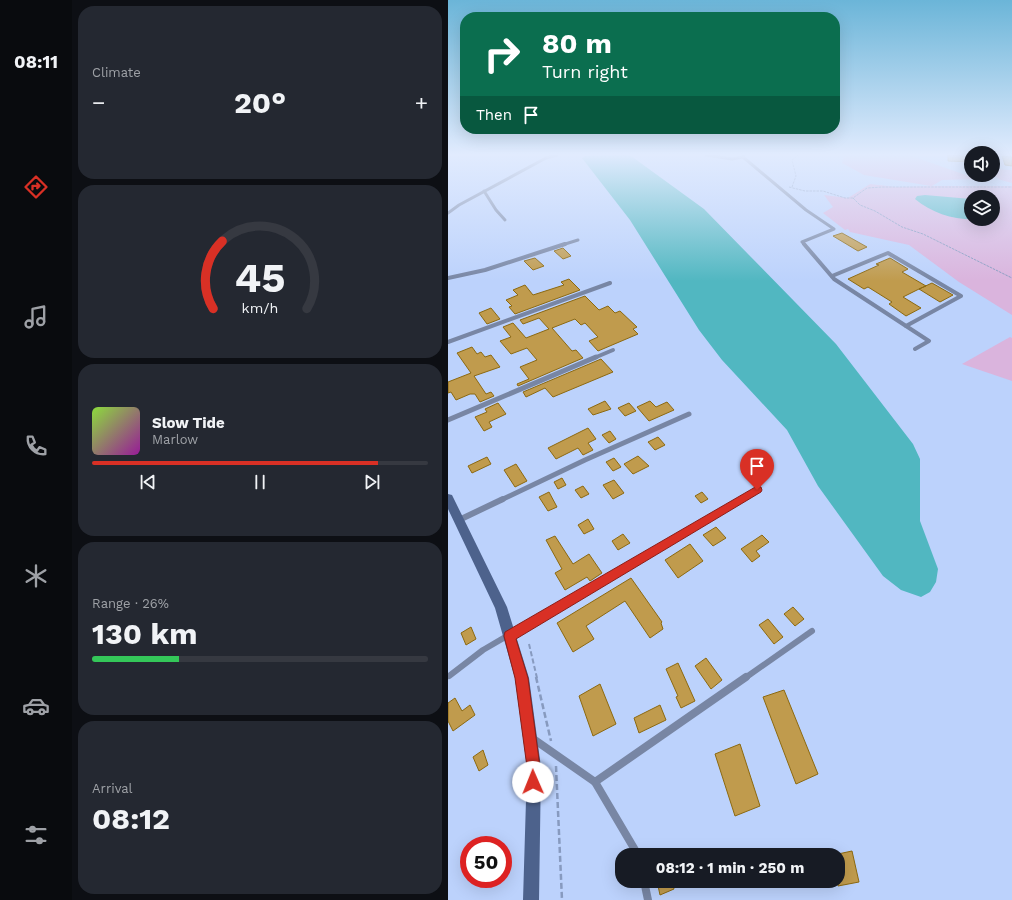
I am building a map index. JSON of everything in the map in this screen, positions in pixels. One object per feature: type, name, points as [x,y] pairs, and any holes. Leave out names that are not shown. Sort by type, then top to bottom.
[{"type":"main road","points":[[448,498],[501,607],[522,678],[534,767],[532,900]]},
{"type":"lane","points":[[448,213],[474,197]]},
{"type":"lane","points":[[487,197],[505,220]]},
{"type":"lane","points":[[791,197],[806,210],[834,229],[802,242],[832,276],[929,341],[915,349]]},
{"type":"lane","points":[[448,278],[486,270],[578,240]]},
{"type":"lane","points":[[832,276],[888,253],[961,296],[906,326]]},
{"type":"lane","points":[[448,342],[610,283]]},
{"type":"lane","points":[[448,420],[613,350]]},
{"type":"lane","points":[[459,520],[585,460],[689,414]]},
{"type":"lane","points":[[448,676],[483,650],[757,490]]},
{"type":"lane","points":[[595,782],[812,631]]},
{"type":"lane","points":[[529,737],[595,782],[634,848]]},
{"type":"lane","points":[[645,888],[648,900]]},
{"type":"path","points":[[842,197],[853,198],[860,205],[875,211],[902,227],[923,234],[1012,278]]},
{"type":"path","points":[[529,644],[557,770],[562,900]]},
{"type":"shaded area","points":[[612,197],[687,197],[704,209],[836,344],[913,444],[920,459],[920,521],[938,569],[936,582],[930,592],[921,597],[901,590],[883,576],[818,486],[787,430],[722,360],[699,330],[630,220]]},
{"type":"shaded area","points":[[826,197],[964,197],[964,226],[1000,226],[1000,197],[1012,197],[1012,315],[959,282],[909,245],[850,232],[848,229],[845,230],[823,213],[833,207]]},
{"type":"shaded area","points":[[916,197],[964,198],[964,219],[954,218],[937,212],[915,199]]},
{"type":"shaded area","points":[[1010,337],[1012,338],[1012,381],[962,364]]},
{"type":"building","points":[[842,233],[867,247],[858,251],[833,236]]},
{"type":"building","points":[[563,248],[571,256],[563,259],[554,251]]},
{"type":"building","points":[[535,258],[544,266],[533,270],[524,261]]},
{"type":"building","points":[[890,258],[908,269],[902,272],[926,286],[932,283],[953,295],[940,302],[919,289],[903,297],[921,308],[906,316],[889,304],[892,302],[868,287],[864,289],[848,279],[879,265],[876,264]]},
{"type":"building","points":[[569,279],[580,290],[515,314],[509,307],[512,306],[506,300],[518,295],[513,290],[525,285],[533,295],[564,285],[561,282]]},
{"type":"building","points":[[585,296],[599,310],[608,306],[615,313],[620,311],[637,327],[633,329],[638,334],[598,351],[589,341],[598,337],[585,323],[581,325],[575,319],[552,328],[572,351],[576,350],[583,358],[518,386],[517,384],[529,379],[520,367],[537,360],[527,348],[511,354],[500,341],[511,337],[503,327],[513,323],[526,338],[549,329],[539,318],[523,324],[520,320]]},
{"type":"building","points":[[491,308],[500,319],[487,324],[479,313]]},
{"type":"building","points":[[472,347],[477,354],[481,352],[485,357],[491,355],[500,367],[474,376],[486,394],[491,392],[494,396],[480,402],[475,394],[470,394],[456,400],[451,392],[448,393],[448,382],[471,373],[457,353]]},
{"type":"building","points":[[601,359],[613,372],[553,397],[545,388],[526,397],[523,392]]},
{"type":"building","points":[[605,401],[611,409],[593,415],[588,409]]},
{"type":"building","points":[[650,401],[656,407],[667,402],[674,410],[649,421],[637,407]]},
{"type":"building","points":[[498,403],[506,414],[489,422],[492,427],[484,431],[475,417],[487,412],[485,409]]},
{"type":"building","points":[[629,403],[636,411],[625,416],[618,408]]},
{"type":"building","points":[[588,428],[596,439],[588,443],[593,450],[583,455],[578,448],[556,459],[548,448]]},
{"type":"building","points":[[610,431],[616,439],[609,443],[602,435]]},
{"type":"building","points":[[658,437],[665,445],[655,450],[648,442]]},
{"type":"building","points":[[638,456],[649,466],[633,474],[624,464]]},
{"type":"building","points":[[487,457],[491,464],[472,473],[468,466]]},
{"type":"building","points":[[614,458],[621,467],[613,471],[606,462]]},
{"type":"building","points":[[516,464],[527,481],[515,487],[504,470]]},
{"type":"building","points":[[562,478],[566,485],[558,489],[554,482]]},
{"type":"building","points":[[614,480],[624,493],[613,499],[603,485]]},
{"type":"building","points":[[583,486],[589,494],[581,498],[575,490]]},
{"type":"building","points":[[549,492],[557,507],[548,511],[539,497]]},
{"type":"building","points":[[702,492],[708,499],[701,503],[695,496]]},
{"type":"building","points":[[588,519],[594,529],[584,534],[578,525]]},
{"type":"building","points":[[716,527],[726,538],[713,546],[703,535]]},
{"type":"building","points":[[623,534],[630,543],[618,550],[612,541]]},
{"type":"building","points":[[762,535],[769,542],[756,551],[760,556],[752,562],[741,549]]},
{"type":"building","points":[[555,536],[573,564],[589,554],[602,573],[590,581],[587,577],[565,590],[555,573],[562,569],[546,540]]},
{"type":"building","points":[[690,544],[703,561],[678,578],[665,560]]},
{"type":"building","points":[[631,578],[662,622],[663,629],[650,638],[625,601],[586,626],[594,639],[573,652],[557,623]]},
{"type":"building","points":[[793,607],[804,619],[795,626],[784,614]]},
{"type":"building","points":[[768,619],[783,637],[774,644],[759,625]]},
{"type":"building","points":[[471,627],[476,639],[466,645],[461,633]]},
{"type":"building","points":[[706,658],[722,680],[711,689],[695,666]]},
{"type":"building","points":[[678,663],[695,701],[681,708],[676,697],[678,696],[666,669]]},
{"type":"building","points":[[600,684],[616,724],[593,736],[579,696]]},
{"type":"building","points":[[784,690],[818,774],[796,784],[763,697]]},
{"type":"building","points":[[455,698],[462,711],[470,705],[475,715],[453,731],[448,721],[448,703]]},
{"type":"building","points":[[660,705],[666,720],[639,733],[634,718]]},
{"type":"building","points":[[740,744],[760,806],[735,816],[715,754]]},
{"type":"building","points":[[483,750],[488,765],[479,771],[473,757]]},
{"type":"building","points":[[852,851],[859,882],[845,885],[845,852]]},
{"type":"building","points":[[658,888],[674,888],[674,889],[660,895]]},
{"type":"route","points":[[533,782],[534,767],[522,678],[509,636],[757,490]]}]
